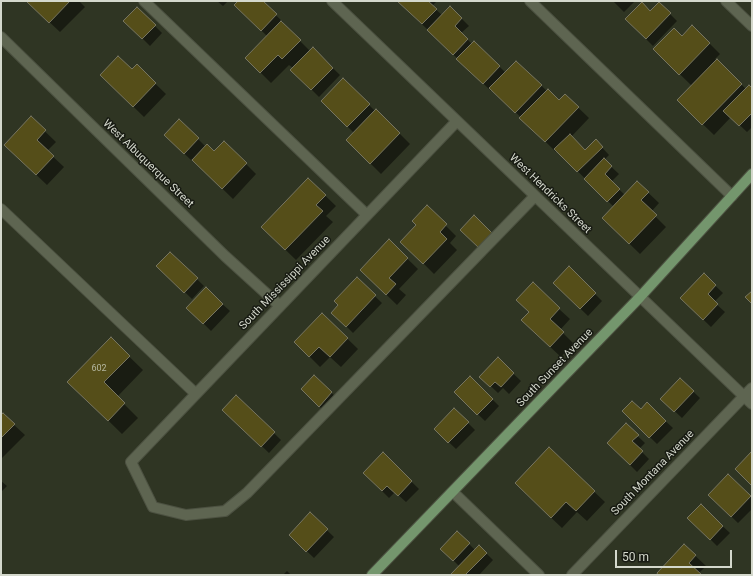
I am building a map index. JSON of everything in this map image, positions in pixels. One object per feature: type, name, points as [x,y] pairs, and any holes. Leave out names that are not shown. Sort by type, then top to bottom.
[{"type":"main road","name":"South Sunset Avenue","points":[[372,575],[640,297],[752,174]]},
{"type":"street","points":[[144,1],[367,214]]},
{"type":"street","name":"West Hendricks Street","points":[[332,1],[752,404]]},
{"type":"street","points":[[530,1],[732,196]]},
{"type":"street","points":[[726,1],[752,26]]},
{"type":"street","name":"West Albuquerque Street","points":[[1,37],[225,256],[280,306]]},
{"type":"street","name":"South Mississippi Avenue","points":[[457,121],[131,462],[153,507],[186,515],[225,511],[252,488],[535,196]]},
{"type":"street","points":[[1,209],[196,394]]},
{"type":"street","name":"South Montana Avenue","points":[[572,575],[752,388]]},
{"type":"street","points":[[453,492],[539,575]]},
{"type":"building","points":[[26,1],[70,1],[49,23]]},
{"type":"building","points":[[238,1],[263,1],[277,14],[261,31],[234,5]]},
{"type":"building","points":[[397,1],[428,1],[437,9],[422,24]]},
{"type":"building","points":[[642,2],[650,11],[659,2],[671,13],[646,39],[625,19]]},
{"type":"building","points":[[450,6],[462,18],[455,26],[468,39],[453,55],[427,30]]},
{"type":"building","points":[[137,7],[156,25],[142,39],[123,21]]},
{"type":"building","points":[[281,21],[301,40],[282,59],[278,55],[260,73],[245,58]]},
{"type":"building","points":[[692,25],[710,43],[679,75],[653,49],[674,28],[682,36]]},
{"type":"building","points":[[474,41],[500,66],[483,84],[456,59]]},
{"type":"building","points":[[313,47],[333,68],[311,90],[290,70]]},
{"type":"building","points":[[118,56],[132,69],[137,64],[156,83],[133,107],[100,75]]},
{"type":"building","points":[[717,59],[742,84],[702,125],[677,100]]},
{"type":"building","points":[[516,61],[542,85],[515,113],[489,88]]},
{"type":"building","points":[[343,78],[370,104],[347,127],[321,101]]},
{"type":"building","points":[[749,85],[752,88],[752,113],[739,126],[723,111]]},
{"type":"building","points":[[548,89],[559,100],[565,94],[579,107],[545,142],[519,118]]},
{"type":"building","points":[[376,109],[400,133],[370,164],[346,140]]},
{"type":"building","points":[[31,116],[46,130],[37,140],[54,156],[36,175],[4,145]]},
{"type":"building","points":[[179,119],[199,138],[184,154],[164,135]]},
{"type":"building","points":[[570,134],[585,150],[596,139],[603,147],[577,172],[554,149]]},
{"type":"building","points":[[224,141],[247,163],[222,189],[192,160],[207,144],[214,151]]},
{"type":"building","points":[[604,158],[612,166],[605,174],[620,189],[607,202],[584,179]]},
{"type":"building","points":[[308,178],[326,195],[316,205],[323,211],[285,250],[261,227]]},
{"type":"building","points":[[637,181],[649,192],[641,200],[657,215],[629,244],[602,218]]},
{"type":"building","points":[[427,205],[447,224],[440,232],[447,239],[423,264],[400,242],[416,225],[412,221]]},
{"type":"building","points":[[474,215],[493,234],[479,248],[460,230]]},
{"type":"building","points":[[389,239],[408,258],[389,278],[396,284],[386,295],[360,270]]},
{"type":"building","points":[[170,252],[198,278],[184,293],[156,266]]},
{"type":"building","points":[[569,266],[596,293],[580,309],[553,283]]},
{"type":"building","points":[[704,273],[716,285],[708,294],[718,304],[703,320],[680,298]]},
{"type":"building","points":[[357,277],[376,295],[346,327],[331,313],[338,305],[334,301]]},
{"type":"building","points":[[533,282],[560,308],[550,319],[564,332],[550,347],[521,320],[529,312],[516,300]]},
{"type":"building","points":[[206,287],[223,304],[203,324],[186,308]]},
{"type":"building","points":[[752,291],[752,304],[745,297]]},
{"type":"building","points":[[322,313],[348,338],[330,357],[319,347],[309,357],[294,342]]},
{"type":"building","points":[[111,337],[130,356],[104,382],[125,403],[108,421],[67,382]]},
{"type":"building","points":[[498,357],[514,373],[501,387],[495,382],[490,387],[479,377]]},
{"type":"building","points":[[314,375],[332,392],[319,407],[301,389]]},
{"type":"building","points":[[470,376],[493,399],[477,415],[454,392]]},
{"type":"building","points":[[680,378],[694,391],[674,412],[660,399]]},
{"type":"building","points":[[236,395],[275,432],[261,447],[222,410]]},
{"type":"building","points":[[632,401],[641,409],[647,402],[666,421],[649,438],[622,411]]},
{"type":"building","points":[[454,408],[469,422],[448,443],[434,429]]},
{"type":"building","points":[[3,413],[15,424],[1,438],[1,415]]},
{"type":"building","points":[[626,423],[639,435],[632,441],[643,451],[630,465],[607,443]]},
{"type":"building","points":[[549,447],[595,491],[576,511],[566,502],[551,518],[515,483]]},
{"type":"building","points":[[752,451],[752,486],[735,469]]},
{"type":"building","points":[[383,452],[412,481],[398,496],[387,486],[382,491],[363,473]]},
{"type":"building","points":[[728,474],[751,496],[731,517],[708,495]]},
{"type":"building","points":[[701,504],[723,526],[710,540],[687,518]]},
{"type":"building","points":[[310,512],[328,529],[306,552],[289,535]]},
{"type":"building","points":[[457,531],[470,543],[453,561],[440,549]]},
{"type":"building","points":[[684,544],[696,555],[689,563],[702,575],[658,575],[657,573]]},
{"type":"building","points":[[479,545],[487,553],[465,575],[450,575]]}]
